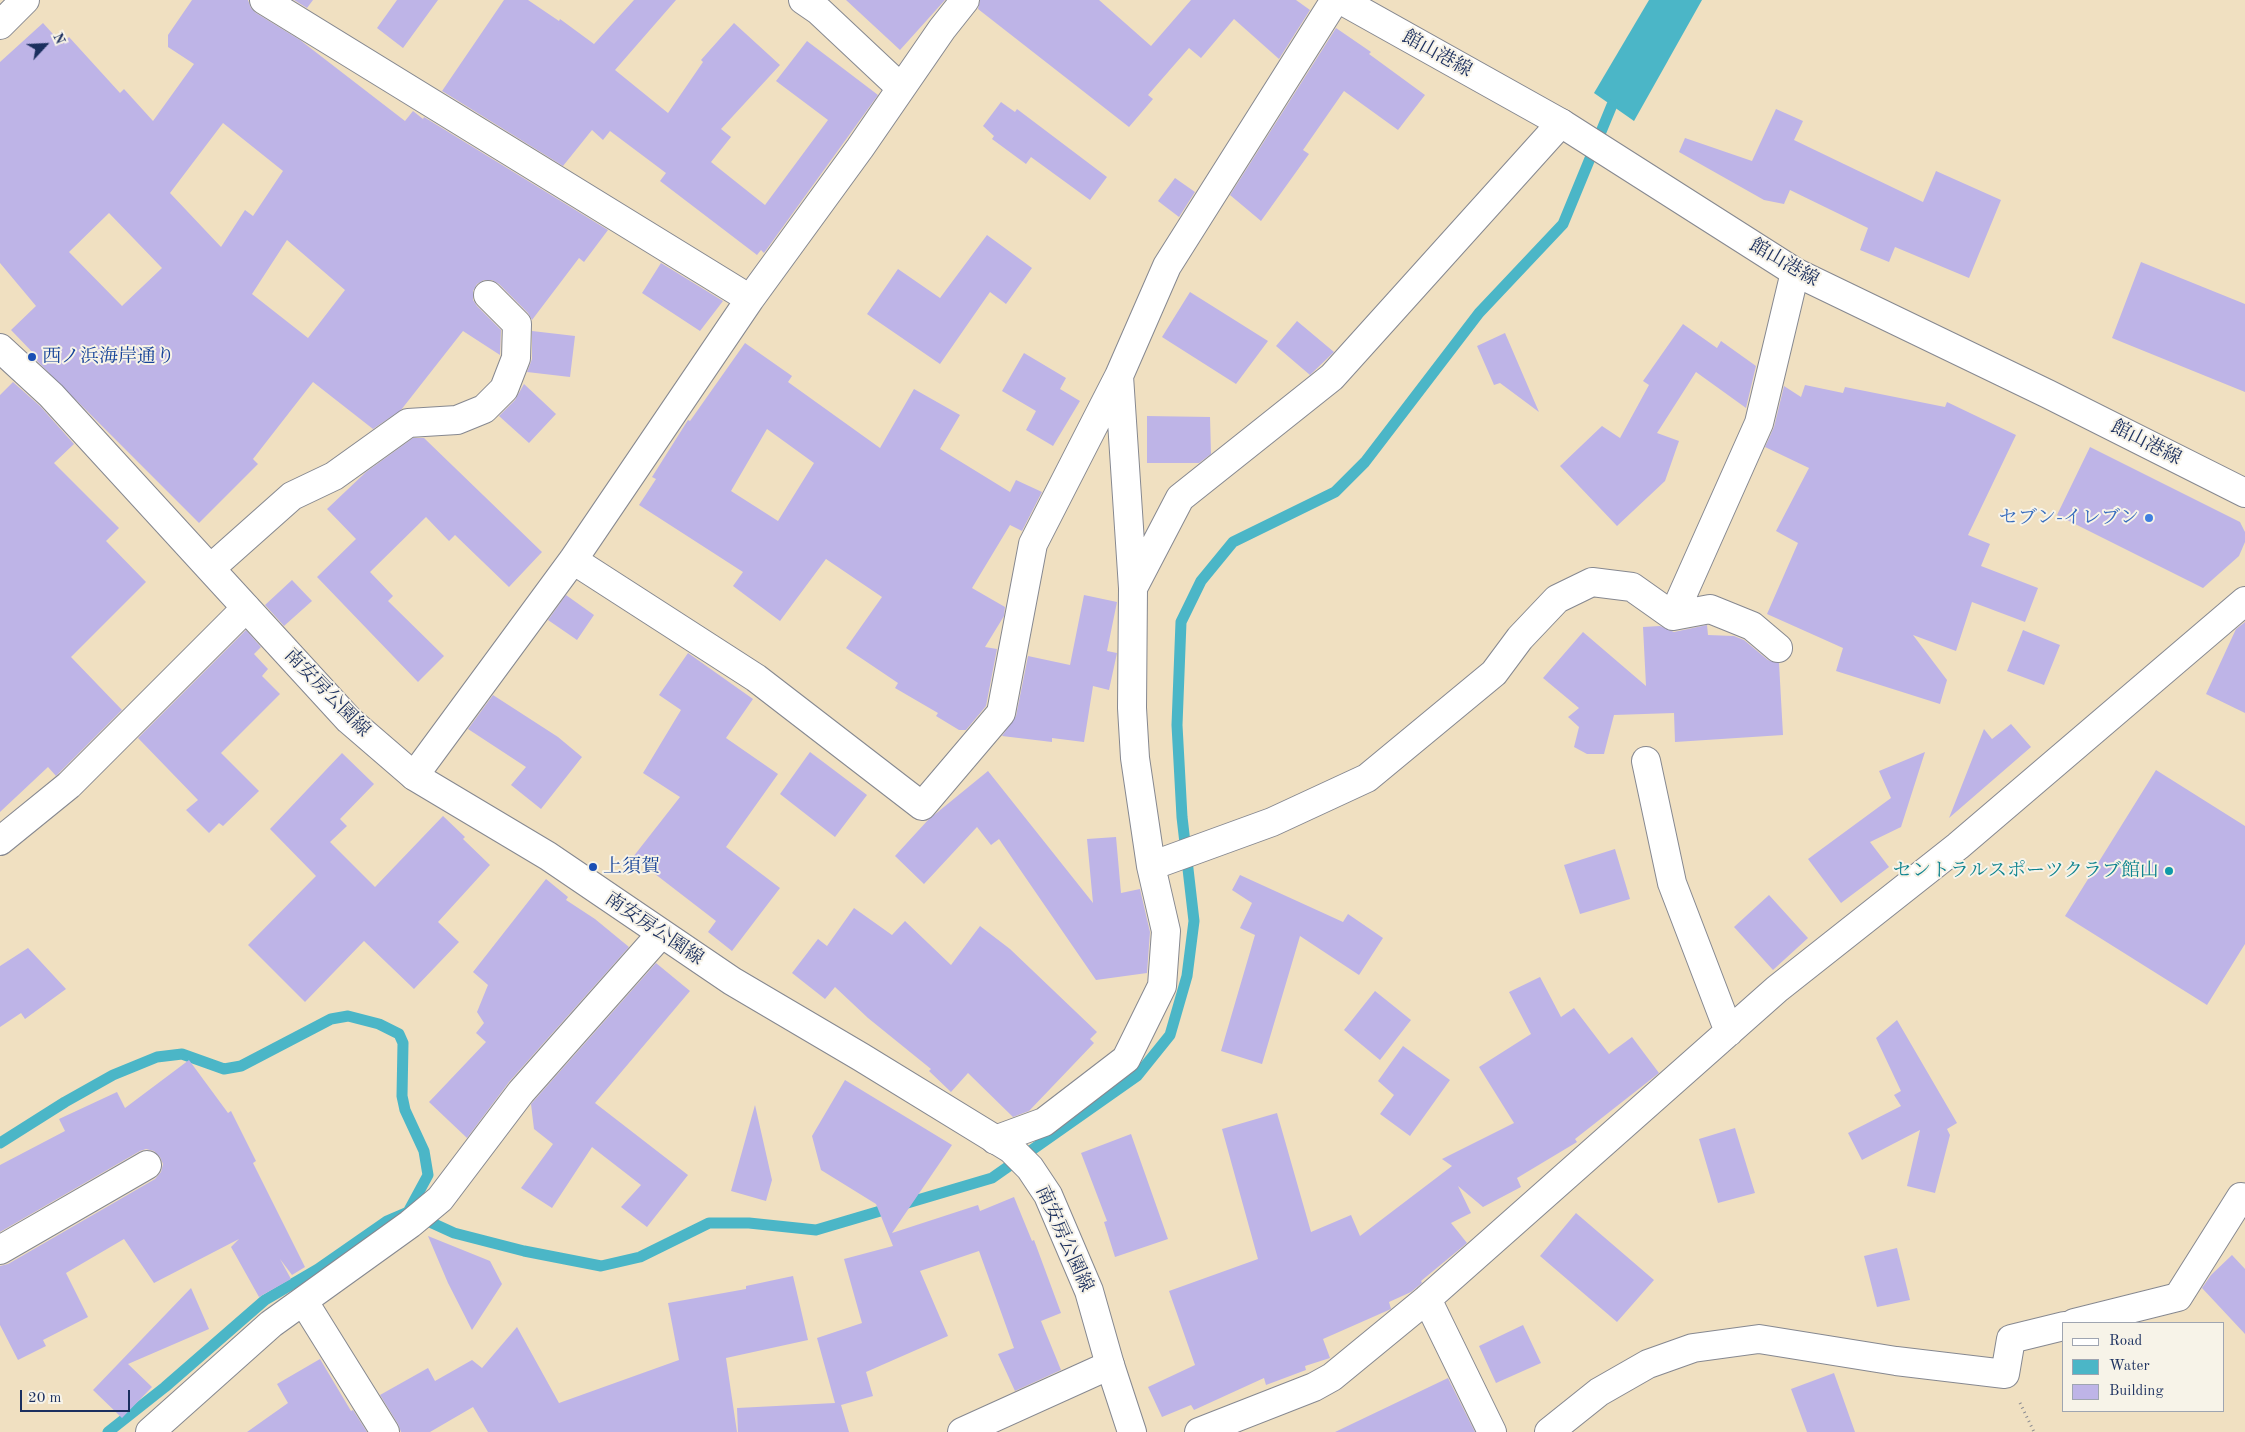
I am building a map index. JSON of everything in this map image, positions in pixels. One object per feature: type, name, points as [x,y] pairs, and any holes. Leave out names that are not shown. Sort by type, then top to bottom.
[{"type":"street","points":[[0,25],[25,0]]},
{"type":"street","points":[[264,0],[750,300]]},
{"type":"street","points":[[803,0],[819,11],[901,88]]},
{"type":"street","points":[[414,776],[573,560],[750,300],[942,29],[965,0]]},
{"type":"street","points":[[573,560],[756,678],[922,806],[1001,713],[1033,544],[1119,376],[1167,266],[1335,0]]},
{"type":"street","name":"館山港線","points":[[1341,0],[1566,126],[1794,272],[2048,394],[2245,493]]},
{"type":"street","points":[[1133,588],[1180,498],[1332,377],[1566,126]]},
{"type":"street","points":[[1673,616],[1759,423],[1794,272]]},
{"type":"street","points":[[210,568],[292,496],[334,476],[408,423],[457,420],[484,409],[504,388],[516,358],[517,324],[488,295]]},
{"type":"street","name":"南安房公園線","points":[[0,348],[52,395],[348,720],[414,776],[548,856],[732,981],[1003,1145],[1030,1168],[1048,1195],[1088,1291],[1132,1432]]},
{"type":"street","points":[[1003,1145],[1044,1122],[1126,1059],[1162,986],[1166,931],[1160,863],[1135,758],[1132,708],[1133,588],[1119,376]]},
{"type":"street","points":[[1160,863],[1272,822],[1367,778],[1494,673],[1520,638],[1556,599],[1592,582],[1632,587],[1673,616],[1710,609],[1752,626],[1778,648]]},
{"type":"street","points":[[1199,1432],[1332,1377],[1427,1300],[1777,988],[1958,846],[2245,601]]},
{"type":"street","points":[[0,841],[69,785],[246,608]]},
{"type":"street","points":[[1646,761],[1672,883],[1729,1032]]},
{"type":"street","points":[[150,1432],[271,1324],[410,1224],[440,1199],[521,1092],[661,934]]},
{"type":"street","points":[[0,1250],[148,1165]]},
{"type":"street","points":[[2078,1322],[2178,1297],[2243,1198]]},
{"type":"street","points":[[1427,1300],[1492,1432]]},
{"type":"street","points":[[304,1302],[385,1432]]},
{"type":"street","points":[[1549,1432],[1599,1392],[1648,1364],[1693,1348],[1759,1339],[1896,1361],[2005,1374],[2011,1339],[2062,1326]]},
{"type":"street","points":[[962,1432],[1110,1365]]},
{"type":"water","points":[[1649,0],[1702,0],[1634,121],[1594,93]]},
{"type":"building","points":[[192,0],[248,0],[251,8],[256,13],[300,40],[405,121],[413,111],[423,119],[424,117],[608,230],[584,262],[579,258],[532,320],[528,313],[499,284],[492,280],[484,280],[477,284],[473,291],[473,300],[501,330],[500,355],[463,331],[401,410],[373,429],[313,382],[253,459],[258,464],[199,523],[36,360],[38,358],[11,330],[36,306],[0,263],[0,62],[43,23],[62,44],[69,37],[120,93],[124,89],[153,121],[194,64],[168,47],[168,35]],"holes":[[[223,123],[283,171],[253,216],[245,210],[221,247],[170,193]],[[109,213],[162,268],[122,306],[69,252]],[[287,240],[345,290],[308,338],[252,294]]]},
{"type":"building","points":[[294,0],[313,0],[307,8]]},
{"type":"building","points":[[397,0],[438,0],[403,48],[377,28]]},
{"type":"building","points":[[504,0],[528,0],[559,21],[560,19],[594,44],[634,0],[676,0],[615,70],[668,113],[703,62],[701,60],[734,23],[780,65],[721,129],[731,137],[711,162],[765,205],[828,120],[776,81],[807,41],[878,95],[764,253],[761,250],[757,255],[660,181],[666,173],[610,131],[603,140],[592,130],[563,166],[442,91]]},
{"type":"building","points":[[846,0],[945,0],[900,50]]},
{"type":"building","points":[[980,0],[1099,0],[1151,46],[1191,0],[1296,0],[1310,10],[1279,59],[1234,19],[1201,58],[1189,48],[1148,95],[1153,99],[1129,127],[978,9]]},
{"type":"building","points":[[1336,28],[1371,52],[1369,54],[1425,95],[1398,130],[1344,91],[1303,150],[1309,154],[1261,221],[1230,195]]},
{"type":"building","points":[[1001,102],[1015,112],[1017,109],[1107,177],[1090,200],[1031,157],[1026,164],[992,139],[994,136],[983,126]]},
{"type":"building","points":[[1776,109],[1803,121],[1794,140],[1923,202],[1936,171],[2001,200],[1969,278],[1895,247],[1889,262],[1860,250],[1868,228],[1790,190],[1784,204],[1764,200],[1679,152],[1685,138],[1752,161]]},
{"type":"building","points":[[1175,178],[1195,192],[1179,217],[1158,201]]},
{"type":"building","points":[[987,235],[1032,268],[1006,304],[990,292],[940,364],[867,314],[898,269],[940,298]]},
{"type":"building","points":[[2141,262],[2245,304],[2245,392],[2112,338]]},
{"type":"building","points":[[661,263],[723,301],[700,331],[642,293]]},
{"type":"building","points":[[1190,292],[1268,341],[1236,384],[1162,337]]},
{"type":"building","points":[[1297,321],[1334,352],[1310,375],[1276,346]]},
{"type":"building","points":[[1683,324],[1717,348],[1721,341],[1756,366],[1746,408],[1696,372],[1657,433],[1679,441],[1665,481],[1617,526],[1560,466],[1602,426],[1620,438],[1649,385],[1643,381]]},
{"type":"building","points":[[532,331],[575,336],[570,377],[527,372],[532,359]]},
{"type":"building","points":[[1505,333],[1539,412],[1500,383],[1494,385],[1477,346]]},
{"type":"building","points":[[745,343],[792,376],[788,382],[880,448],[914,389],[960,415],[940,449],[1010,492],[1016,480],[1042,492],[1022,531],[1010,525],[972,588],[1005,607],[1004,616],[985,647],[997,649],[986,706],[966,730],[959,730],[936,716],[938,713],[895,688],[898,683],[846,648],[882,597],[826,559],[780,621],[733,586],[743,572],[639,505],[656,479],[652,477],[688,420],[690,421]],"holes":[[[767,429],[814,463],[778,521],[731,491]]]},
{"type":"building","points":[[1024,353],[1066,378],[1060,389],[1080,401],[1053,446],[1026,430],[1036,411],[1002,391]]},
{"type":"building","points":[[13,382],[40,406],[74,444],[54,463],[119,528],[106,541],[146,582],[71,657],[122,710],[56,776],[48,767],[0,812],[0,395]]},
{"type":"building","points":[[524,384],[556,414],[529,443],[499,416],[515,400]]},
{"type":"building","points":[[1805,385],[1843,393],[1845,387],[1945,407],[1947,402],[2016,435],[1968,535],[1990,544],[1981,566],[2038,588],[2025,622],[1972,602],[1956,651],[1913,635],[1947,680],[1940,704],[1836,671],[1843,648],[1767,614],[1798,543],[1776,531],[1809,468],[1765,447],[1774,427],[1784,386],[1801,397]]},
{"type":"building","points":[[1147,416],[1210,417],[1211,454],[1199,463],[1147,463]]},
{"type":"building","points":[[413,438],[424,438],[542,552],[509,587],[455,535],[449,541],[426,517],[370,572],[393,596],[388,601],[444,656],[418,682],[317,577],[356,539],[327,509],[366,472]]},
{"type":"building","name":"セブン-イレブン","points":[[2090,447],[2240,522],[2245,532],[2245,542],[2239,556],[2203,588],[2057,515]]},
{"type":"building","points":[[292,580],[312,601],[284,626],[265,605]]},
{"type":"building","points":[[566,595],[594,615],[577,640],[548,620]]},
{"type":"building","points":[[1084,595],[1117,602],[1107,651],[1117,653],[1109,690],[1093,686],[1084,742],[1052,738],[1052,742],[1002,736],[1016,716],[1028,656],[1070,665]]},
{"type":"building","points":[[2245,622],[2245,713],[2206,694],[2236,629]]},
{"type":"building","points":[[1707,625],[1708,635],[1734,636],[1744,640],[1768,660],[1779,663],[1783,735],[1675,742],[1674,713],[1614,715],[1604,754],[1587,754],[1574,747],[1579,727],[1568,717],[1579,708],[1543,678],[1583,632],[1646,686],[1643,627],[1660,626],[1674,632]]},
{"type":"building","points":[[246,630],[261,647],[254,654],[268,669],[262,676],[280,694],[221,753],[259,791],[223,826],[219,823],[209,833],[186,810],[198,800],[138,738]]},
{"type":"building","points":[[2023,630],[2060,645],[2044,685],[2007,671]]},
{"type":"building","points":[[688,653],[753,699],[726,738],[778,774],[726,847],[780,888],[732,951],[708,932],[716,921],[633,857],[680,797],[643,773],[681,710],[659,695]]},
{"type":"building","points":[[493,695],[558,737],[582,757],[541,809],[511,785],[526,767],[468,729]]},
{"type":"building","points":[[2011,724],[2031,747],[1949,818],[1984,729],[1992,739]]},
{"type":"building","points":[[810,752],[867,795],[835,837],[780,794]]},
{"type":"building","points":[[1925,752],[1901,827],[1870,842],[1889,867],[1841,903],[1808,859],[1891,798],[1879,771]]},
{"type":"building","points":[[342,753],[374,784],[340,819],[347,826],[330,842],[375,887],[443,816],[490,865],[438,922],[459,942],[414,989],[364,941],[305,1002],[248,945],[316,876],[270,829]]},
{"type":"building","name":"セントラルスポーツクラブ館山","points":[[2156,770],[2245,826],[2245,944],[2207,1005],[2065,916]]},
{"type":"building","points":[[988,771],[1093,903],[1087,839],[1116,837],[1121,893],[1140,889],[1150,932],[1147,973],[1096,980],[999,839],[991,845],[977,827],[924,884],[895,856],[928,820]]},
{"type":"building","points":[[1615,849],[1630,899],[1580,914],[1564,865]]},
{"type":"building","points":[[1240,875],[1343,922],[1348,914],[1383,938],[1359,975],[1300,936],[1262,1064],[1221,1051],[1255,935],[1240,928],[1252,903],[1232,890]]},
{"type":"building","points":[[546,879],[568,897],[566,900],[595,919],[629,947],[509,1082],[467,1138],[429,1102],[486,1042],[476,1033],[484,1023],[477,1012],[488,985],[473,972]]},
{"type":"building","points":[[1769,895],[1808,938],[1773,970],[1734,927]]},
{"type":"building","points":[[854,908],[892,935],[905,921],[951,965],[980,926],[1010,949],[1097,1032],[1090,1039],[1094,1043],[1029,1111],[1013,1117],[968,1073],[951,1092],[929,1071],[931,1069],[868,1018],[835,987],[825,999],[792,973],[818,939],[827,946]]},
{"type":"building","points":[[28,948],[66,989],[25,1019],[21,1013],[0,1027],[0,966]]},
{"type":"building","points":[[656,963],[690,991],[595,1103],[688,1175],[647,1227],[621,1207],[641,1185],[592,1147],[552,1208],[521,1188],[553,1144],[534,1129],[531,1104]]},
{"type":"building","points":[[1540,977],[1561,1017],[1574,1008],[1609,1054],[1632,1037],[1659,1073],[1575,1139],[1577,1142],[1517,1178],[1521,1187],[1483,1207],[1458,1186],[1471,1213],[1451,1223],[1467,1243],[1421,1281],[1422,1283],[1411,1292],[1389,1302],[1391,1309],[1323,1339],[1330,1358],[1305,1366],[1306,1370],[1266,1385],[1264,1378],[1194,1410],[1191,1405],[1162,1417],[1148,1387],[1195,1365],[1169,1291],[1258,1259],[1222,1129],[1277,1113],[1311,1232],[1351,1215],[1360,1236],[1452,1166],[1442,1159],[1514,1123],[1479,1067],[1531,1034],[1509,992]]},
{"type":"building","points":[[1375,991],[1411,1020],[1380,1060],[1344,1030]]},
{"type":"building","points":[[1897,1020],[1957,1123],[1947,1129],[1950,1135],[1935,1193],[1907,1186],[1920,1130],[1862,1160],[1848,1133],[1901,1106],[1894,1095],[1901,1091],[1876,1038]]},
{"type":"building","points":[[1403,1046],[1450,1080],[1410,1136],[1380,1114],[1394,1095],[1378,1081]]},
{"type":"building","points":[[189,1060],[228,1113],[231,1111],[256,1161],[253,1163],[305,1267],[292,1275],[280,1259],[291,1279],[259,1297],[231,1247],[239,1239],[154,1283],[124,1239],[66,1273],[88,1317],[43,1340],[46,1346],[18,1360],[0,1325],[0,1266],[8,1264],[155,1179],[161,1172],[163,1164],[160,1157],[154,1151],[146,1149],[140,1151],[0,1232],[0,1165],[65,1131],[59,1119],[117,1092],[125,1108]]},
{"type":"building","points":[[845,1080],[952,1145],[892,1233],[978,1205],[980,1211],[1014,1197],[1032,1241],[1034,1240],[1061,1313],[1041,1321],[1061,1370],[1015,1391],[998,1354],[1014,1348],[979,1251],[920,1271],[948,1336],[866,1372],[873,1396],[841,1405],[849,1432],[738,1432],[737,1408],[835,1403],[817,1338],[862,1323],[844,1259],[893,1246],[876,1204],[821,1170],[812,1136]]},
{"type":"building","points":[[755,1105],[772,1180],[766,1201],[731,1191]]},
{"type":"building","points":[[1735,1128],[1755,1193],[1718,1203],[1699,1139]]},
{"type":"building","points":[[1131,1134],[1168,1239],[1115,1257],[1104,1222],[1107,1221],[1081,1153]]},
{"type":"building","points":[[1576,1213],[1654,1280],[1617,1322],[1540,1256]]},
{"type":"building","points":[[428,1236],[490,1261],[502,1284],[472,1330],[448,1283]]},
{"type":"building","points":[[1897,1248],[1910,1300],[1877,1307],[1864,1256]]},
{"type":"building","points":[[2232,1255],[2245,1269],[2245,1334],[2202,1288],[2211,1275]]},
{"type":"building","points":[[793,1276],[808,1340],[726,1358],[737,1432],[488,1432],[473,1407],[430,1432],[401,1432],[380,1395],[428,1368],[435,1381],[472,1360],[482,1368],[517,1327],[559,1403],[679,1360],[668,1303],[746,1289],[746,1286]]},
{"type":"building","points":[[191,1288],[209,1329],[128,1364],[152,1387],[122,1418],[93,1390]]},
{"type":"building","points":[[1523,1325],[1541,1363],[1496,1383],[1479,1346]]},
{"type":"building","points":[[320,1359],[351,1411],[353,1410],[367,1432],[247,1432],[288,1403],[277,1384]]},
{"type":"building","points":[[1834,1373],[1855,1432],[1807,1432],[1791,1389]]},
{"type":"building","points":[[1448,1378],[1475,1432],[1335,1432]]},
{"type":"waterway","points":[[108,1432],[165,1387],[265,1300],[318,1269],[387,1221],[408,1212],[454,1233],[524,1251],[601,1266],[640,1257],[709,1223],[749,1223],[816,1230],[992,1178],[1137,1076],[1170,1035],[1187,976],[1194,921],[1182,817],[1177,725],[1181,622],[1201,581],[1233,542],[1335,492],[1365,462],[1479,313],[1563,224],[1612,105]]},
{"type":"waterway","points":[[0,1143],[65,1102],[113,1075],[157,1057],[182,1054],[224,1069],[241,1066],[331,1019],[348,1016],[379,1024],[399,1034],[403,1043],[402,1096],[405,1110],[424,1151],[428,1175],[408,1212]]},
{"type":"place","name":"西ノ浜海岸通り","points":[[32,357]]},
{"type":"place","name":"セブン-イレブン","points":[[2149,518]]},
{"type":"place","name":"上須賀","points":[[593,867]]},
{"type":"place","name":"セントラルスポーツクラブ館山","points":[[2169,871]]}]
